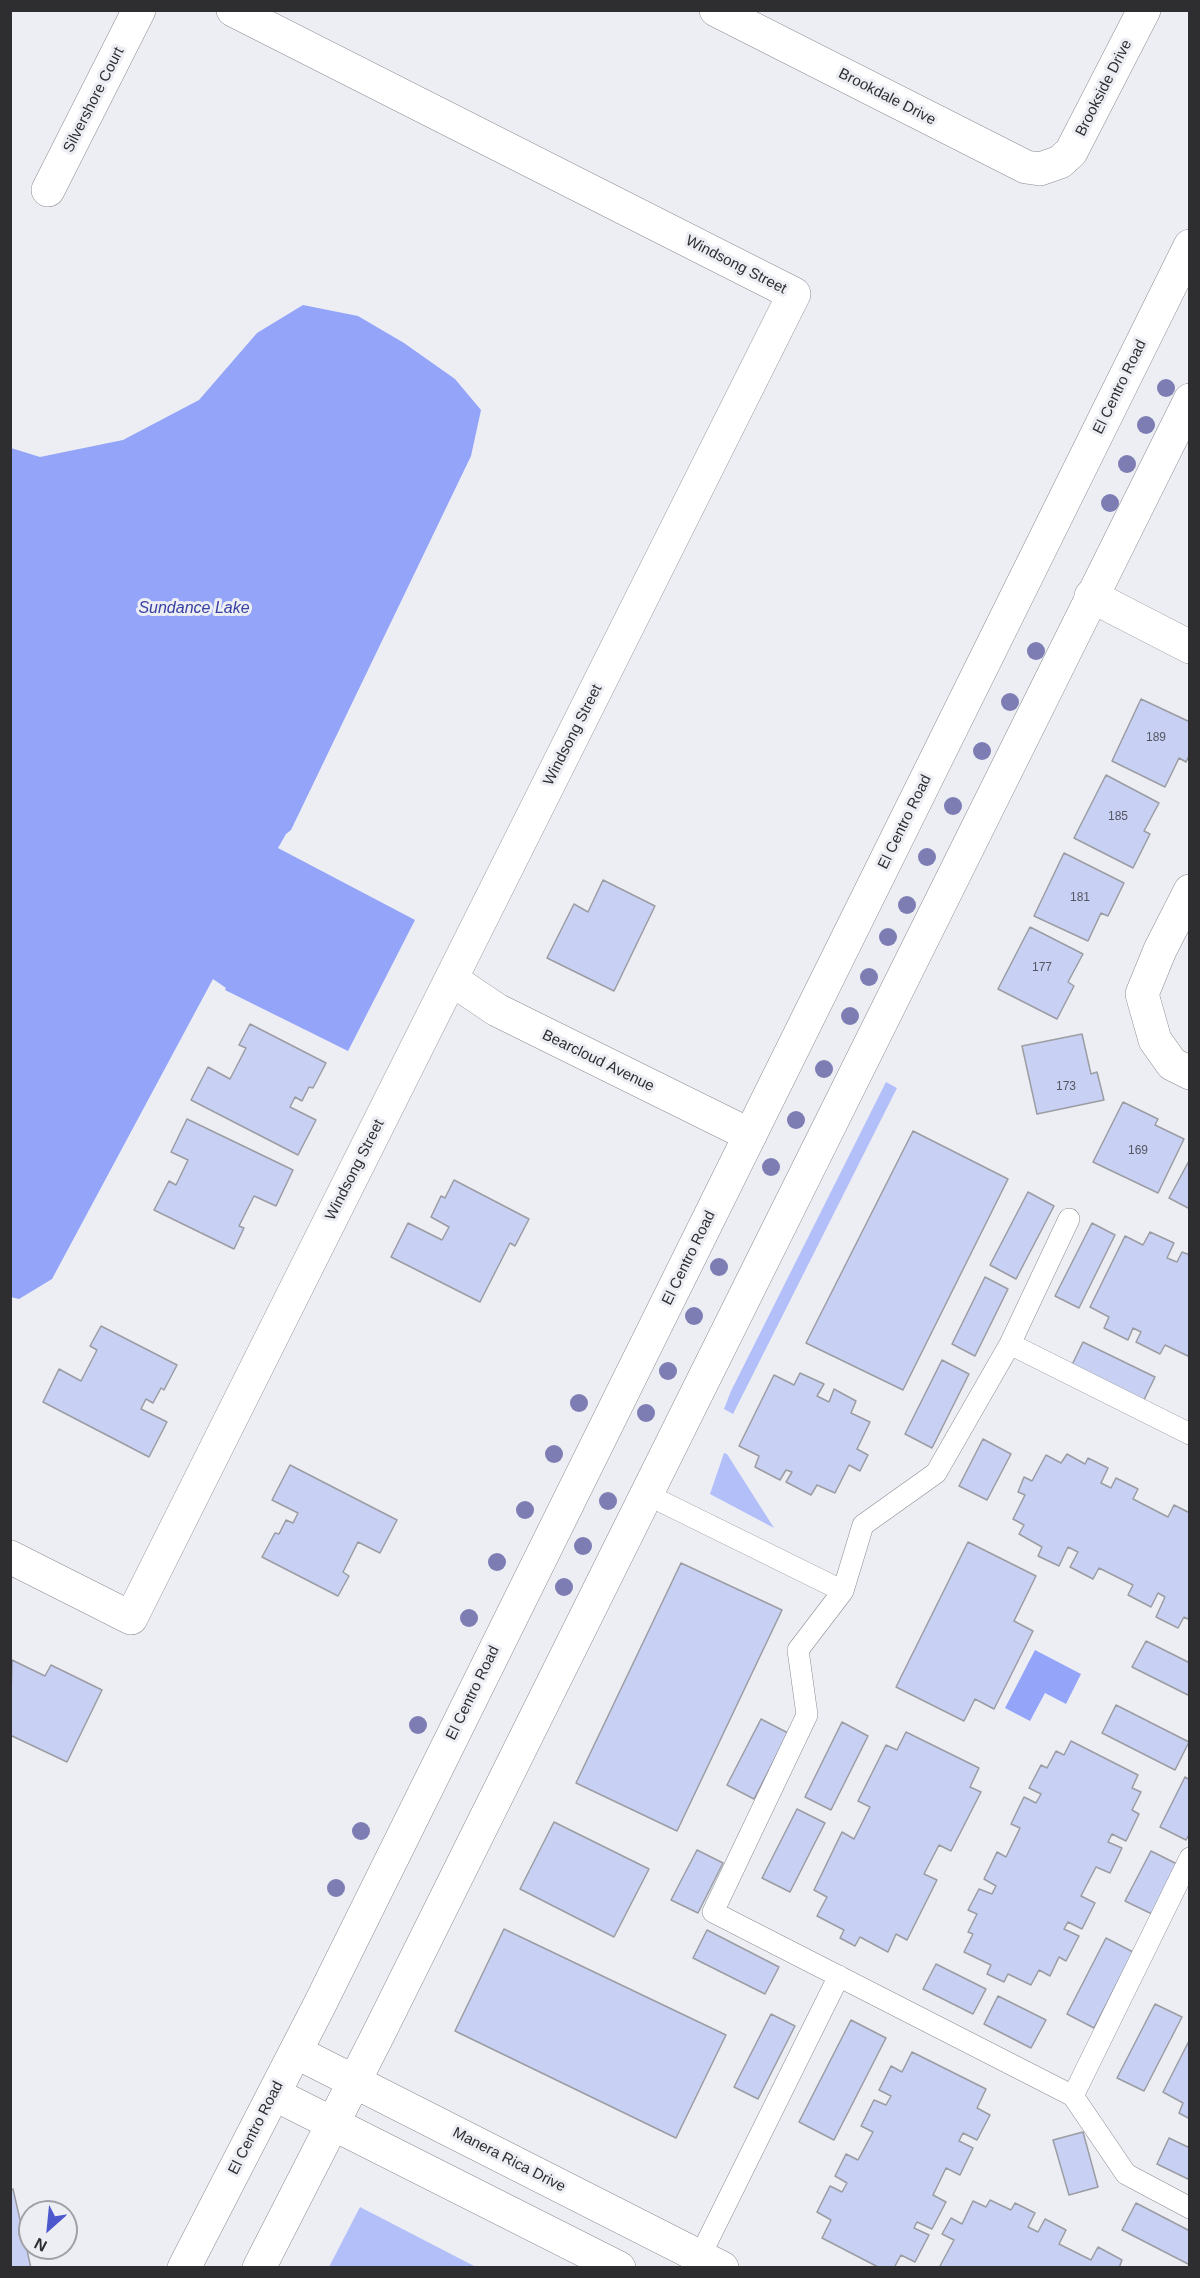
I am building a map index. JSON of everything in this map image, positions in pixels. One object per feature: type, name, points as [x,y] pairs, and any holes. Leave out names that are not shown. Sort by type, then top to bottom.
[{"type":"street","name":"Silvershore Court","points":[[48,190],[139,10]]},
{"type":"street","name":"Windsong Street","points":[[10,1557],[131,1618],[794,294],[233,10]]},
{"type":"street","name":"Brookdale Drive","points":[[716,10],[1026,167],[1040,169],[1060,162]]},
{"type":"street","name":"Brookside Drive","points":[[1060,162],[1071,152],[1143,10]]},
{"type":"street","name":"El Centro Road","points":[[184,2268],[296,2052],[1190,246]]},
{"type":"street","points":[[258,2268],[354,2081],[1190,400]]},
{"type":"street","points":[[1091,596],[1190,647]]},
{"type":"street","points":[[1190,891],[1160,950],[1142,994],[1155,1040],[1172,1064],[1190,1073]]},
{"type":"street","name":"Bearcloud Avenue","points":[[450,979],[497,1010],[750,1135]]},
{"type":"street","name":"Manera Rica Drive","points":[[296,2052],[711,2262]]},
{"type":"street","points":[[274,2094],[619,2268]]},
{"type":"lane","points":[[1069,1219],[1010,1344],[936,1473],[863,1525],[843,1591],[798,1650],[807,1715],[713,1912],[1073,2096],[1126,2174],[1190,2208]]},
{"type":"lane","points":[[1010,1344],[1190,1434]]},
{"type":"lane","points":[[646,1494],[843,1591]]},
{"type":"lane","points":[[1073,2096],[1190,1858]]},
{"type":"lane","points":[[711,2262],[840,1976]]},
{"type":"shaded area","points":[[886,1082],[897,1088],[733,1414],[724,1409],[731,1391]]},
{"type":"shaded area","points":[[724,1453],[727,1454],[774,1528],[710,1494]]},
{"type":"shaded area","points":[[360,2207],[476,2267],[329,2267]]},
{"type":"water","name":"Sundance Lake","points":[[303,305],[358,316],[404,343],[455,379],[481,410],[471,456],[291,830],[278,848],[415,920],[348,1051],[225,990],[226,988],[213,979],[52,1279],[19,1299],[11,1297],[11,448],[40,457],[123,440],[199,400],[257,333]]},
{"type":"water","points":[[1035,1650],[1081,1674],[1066,1704],[1045,1693],[1030,1721],[1005,1708]]},
{"type":"building","points":[[1141,699],[1190,722],[1190,754],[1186,762],[1179,758],[1165,787],[1112,761]]},
{"type":"building","points":[[1106,775],[1159,803],[1144,831],[1150,834],[1133,868],[1074,838]]},
{"type":"building","points":[[1064,853],[1124,883],[1108,916],[1101,913],[1088,941],[1034,916]]},
{"type":"building","points":[[603,880],[655,906],[614,991],[547,958],[574,904],[588,912]]},
{"type":"building","points":[[1030,927],[1083,954],[1068,982],[1074,986],[1057,1019],[998,989]]},
{"type":"building","points":[[250,1024],[326,1063],[313,1088],[309,1087],[302,1101],[295,1097],[290,1107],[316,1120],[298,1155],[191,1100],[208,1067],[230,1079],[246,1048],[239,1045]]},
{"type":"building","points":[[1082,1034],[1091,1074],[1097,1072],[1104,1100],[1037,1114],[1022,1046]]},
{"type":"building","points":[[1123,1102],[1158,1119],[1155,1125],[1184,1139],[1158,1193],[1093,1162]]},
{"type":"building","points":[[187,1119],[293,1170],[276,1206],[254,1196],[239,1226],[244,1228],[234,1249],[154,1210],[169,1181],[176,1185],[188,1160],[171,1152]]},
{"type":"building","points":[[913,1131],[1008,1179],[903,1390],[806,1343]]},
{"type":"building","points":[[1190,1159],[1190,1209],[1169,1198]]},
{"type":"building","points":[[454,1180],[529,1219],[515,1246],[510,1243],[480,1302],[391,1257],[408,1223],[442,1240],[449,1227],[431,1217],[441,1196],[445,1198]]},
{"type":"building","points":[[1028,1192],[1054,1206],[1016,1279],[990,1265]]},
{"type":"building","points":[[1092,1223],[1115,1235],[1079,1308],[1055,1296]]},
{"type":"building","points":[[1150,1232],[1174,1243],[1167,1258],[1177,1262],[1182,1252],[1190,1255],[1190,1357],[1165,1345],[1160,1354],[1136,1342],[1141,1332],[1133,1328],[1128,1340],[1104,1328],[1109,1317],[1090,1307],[1125,1236],[1143,1245]]},
{"type":"building","points":[[985,1277],[1008,1289],[975,1356],[952,1344]]},
{"type":"building","points":[[101,1326],[177,1365],[164,1390],[161,1388],[153,1403],[146,1399],[141,1409],[167,1422],[149,1457],[43,1402],[59,1369],[81,1381],[97,1350],[90,1346]]},
{"type":"building","points":[[1083,1342],[1155,1377],[1142,1404],[1070,1369]]},
{"type":"building","points":[[942,1360],[969,1374],[932,1448],[905,1434]]},
{"type":"building","points":[[800,1373],[824,1384],[817,1396],[829,1402],[834,1389],[856,1401],[851,1413],[870,1422],[857,1449],[868,1455],[860,1471],[849,1465],[835,1493],[817,1485],[811,1495],[786,1482],[792,1472],[786,1470],[780,1480],[755,1467],[759,1456],[739,1446],[774,1375],[794,1385]]},
{"type":"building","points":[[983,1439],[1011,1454],[987,1500],[959,1486]]},
{"type":"building","points":[[1067,1454],[1085,1464],[1088,1458],[1108,1468],[1101,1483],[1111,1488],[1116,1478],[1138,1489],[1133,1499],[1168,1517],[1174,1505],[1190,1513],[1190,1620],[1184,1617],[1178,1628],[1156,1617],[1165,1597],[1158,1593],[1151,1607],[1128,1595],[1133,1585],[1099,1568],[1093,1579],[1070,1567],[1078,1552],[1068,1547],[1059,1566],[1038,1556],[1042,1547],[1019,1534],[1024,1525],[1013,1519],[1025,1495],[1018,1492],[1024,1477],[1032,1481],[1046,1455],[1061,1463]]},
{"type":"building","points":[[290,1465],[397,1520],[380,1553],[358,1542],[343,1572],[349,1576],[338,1596],[262,1557],[275,1533],[279,1534],[286,1520],[293,1523],[298,1513],[272,1500]]},
{"type":"building","points":[[968,1542],[1036,1576],[1014,1621],[1033,1631],[994,1709],[975,1699],[964,1721],[896,1687]]},
{"type":"building","points":[[681,1563],[782,1610],[677,1831],[576,1783]]},
{"type":"building","points":[[1146,1641],[1190,1663],[1190,1696],[1132,1667]]},
{"type":"building","points":[[12,1660],[45,1676],[51,1665],[102,1690],[67,1762],[10,1735]]},
{"type":"building","points":[[1116,1705],[1189,1742],[1175,1770],[1102,1733]]},
{"type":"building","points":[[761,1719],[788,1733],[754,1799],[727,1785]]},
{"type":"building","points":[[842,1722],[868,1736],[831,1810],[805,1797]]},
{"type":"building","points":[[906,1732],[979,1768],[970,1787],[981,1792],[951,1851],[939,1845],[924,1874],[937,1880],[907,1940],[896,1934],[888,1952],[860,1937],[855,1946],[840,1938],[844,1930],[817,1916],[827,1897],[814,1890],[842,1832],[854,1839],[870,1807],[858,1801],[886,1745],[897,1750]]},
{"type":"building","points":[[1071,1741],[1138,1775],[1132,1788],[1141,1792],[1132,1810],[1139,1814],[1126,1841],[1112,1834],[1108,1842],[1122,1848],[1110,1873],[1096,1867],[1081,1896],[1095,1903],[1082,1929],[1068,1922],[1064,1929],[1079,1936],[1066,1961],[1059,1957],[1050,1976],[1039,1970],[1031,1985],[1008,1974],[1004,1982],[987,1974],[991,1965],[964,1952],[973,1934],[968,1932],[977,1914],[968,1910],[979,1889],[992,1894],[996,1886],[984,1879],[997,1852],[1006,1857],[1020,1828],[1011,1824],[1024,1797],[1036,1803],[1041,1794],[1029,1788],[1041,1765],[1047,1768],[1056,1751],[1064,1755]]},
{"type":"building","points":[[1185,1777],[1190,1780],[1190,1833],[1186,1840],[1160,1827]]},
{"type":"building","points":[[797,1809],[825,1823],[790,1892],[762,1878]]},
{"type":"building","points":[[554,1822],[649,1869],[614,1937],[520,1889]]},
{"type":"building","points":[[697,1850],[723,1863],[698,1913],[671,1900]]},
{"type":"building","points":[[1151,1851],[1177,1864],[1152,1914],[1125,1901]]},
{"type":"building","points":[[504,1929],[726,2035],[676,2138],[455,2031]]},
{"type":"building","points":[[707,1930],[779,1967],[765,1994],[693,1958]]},
{"type":"building","points":[[1106,1938],[1133,1952],[1094,2028],[1067,2014]]},
{"type":"building","points":[[936,1964],[986,1989],[973,2014],[923,1989]]},
{"type":"building","points":[[998,1996],[1046,2020],[1031,2048],[984,2024]]},
{"type":"building","points":[[1155,2004],[1182,2017],[1144,2091],[1117,2078]]},
{"type":"building","points":[[771,2014],[795,2026],[758,2099],[734,2087]]},
{"type":"building","points":[[851,2020],[886,2038],[834,2140],[799,2122]]},
{"type":"building","points":[[1190,2039],[1190,2119],[1179,2113],[1183,2103],[1163,2092]]},
{"type":"building","points":[[912,2052],[986,2089],[977,2108],[990,2115],[977,2140],[963,2133],[959,2141],[973,2148],[960,2175],[946,2168],[933,2195],[946,2202],[932,2229],[917,2222],[914,2228],[929,2235],[915,2262],[901,2255],[894,2268],[880,2268],[822,2238],[831,2220],[817,2212],[830,2186],[842,2192],[847,2183],[835,2176],[846,2154],[858,2160],[873,2132],[861,2126],[874,2100],[886,2105],[891,2096],[879,2090],[891,2066],[902,2072]]},
{"type":"building","points":[[1083,2132],[1098,2187],[1069,2195],[1053,2140]]},
{"type":"building","points":[[1169,2138],[1190,2148],[1190,2180],[1157,2164]]},
{"type":"building","points":[[13,2189],[18,2211],[18,2260],[29,2260],[31,2268],[10,2268],[10,2190]]},
{"type":"building","points":[[990,2200],[1011,2210],[1015,2203],[1035,2213],[1028,2227],[1038,2232],[1045,2219],[1066,2230],[1059,2244],[1091,2260],[1098,2247],[1122,2260],[1119,2268],[943,2268],[940,2266],[954,2240],[942,2234],[951,2218],[962,2224],[973,2201],[986,2207]]},
{"type":"building","points":[[1136,2203],[1190,2231],[1190,2265],[1122,2230]]}]
